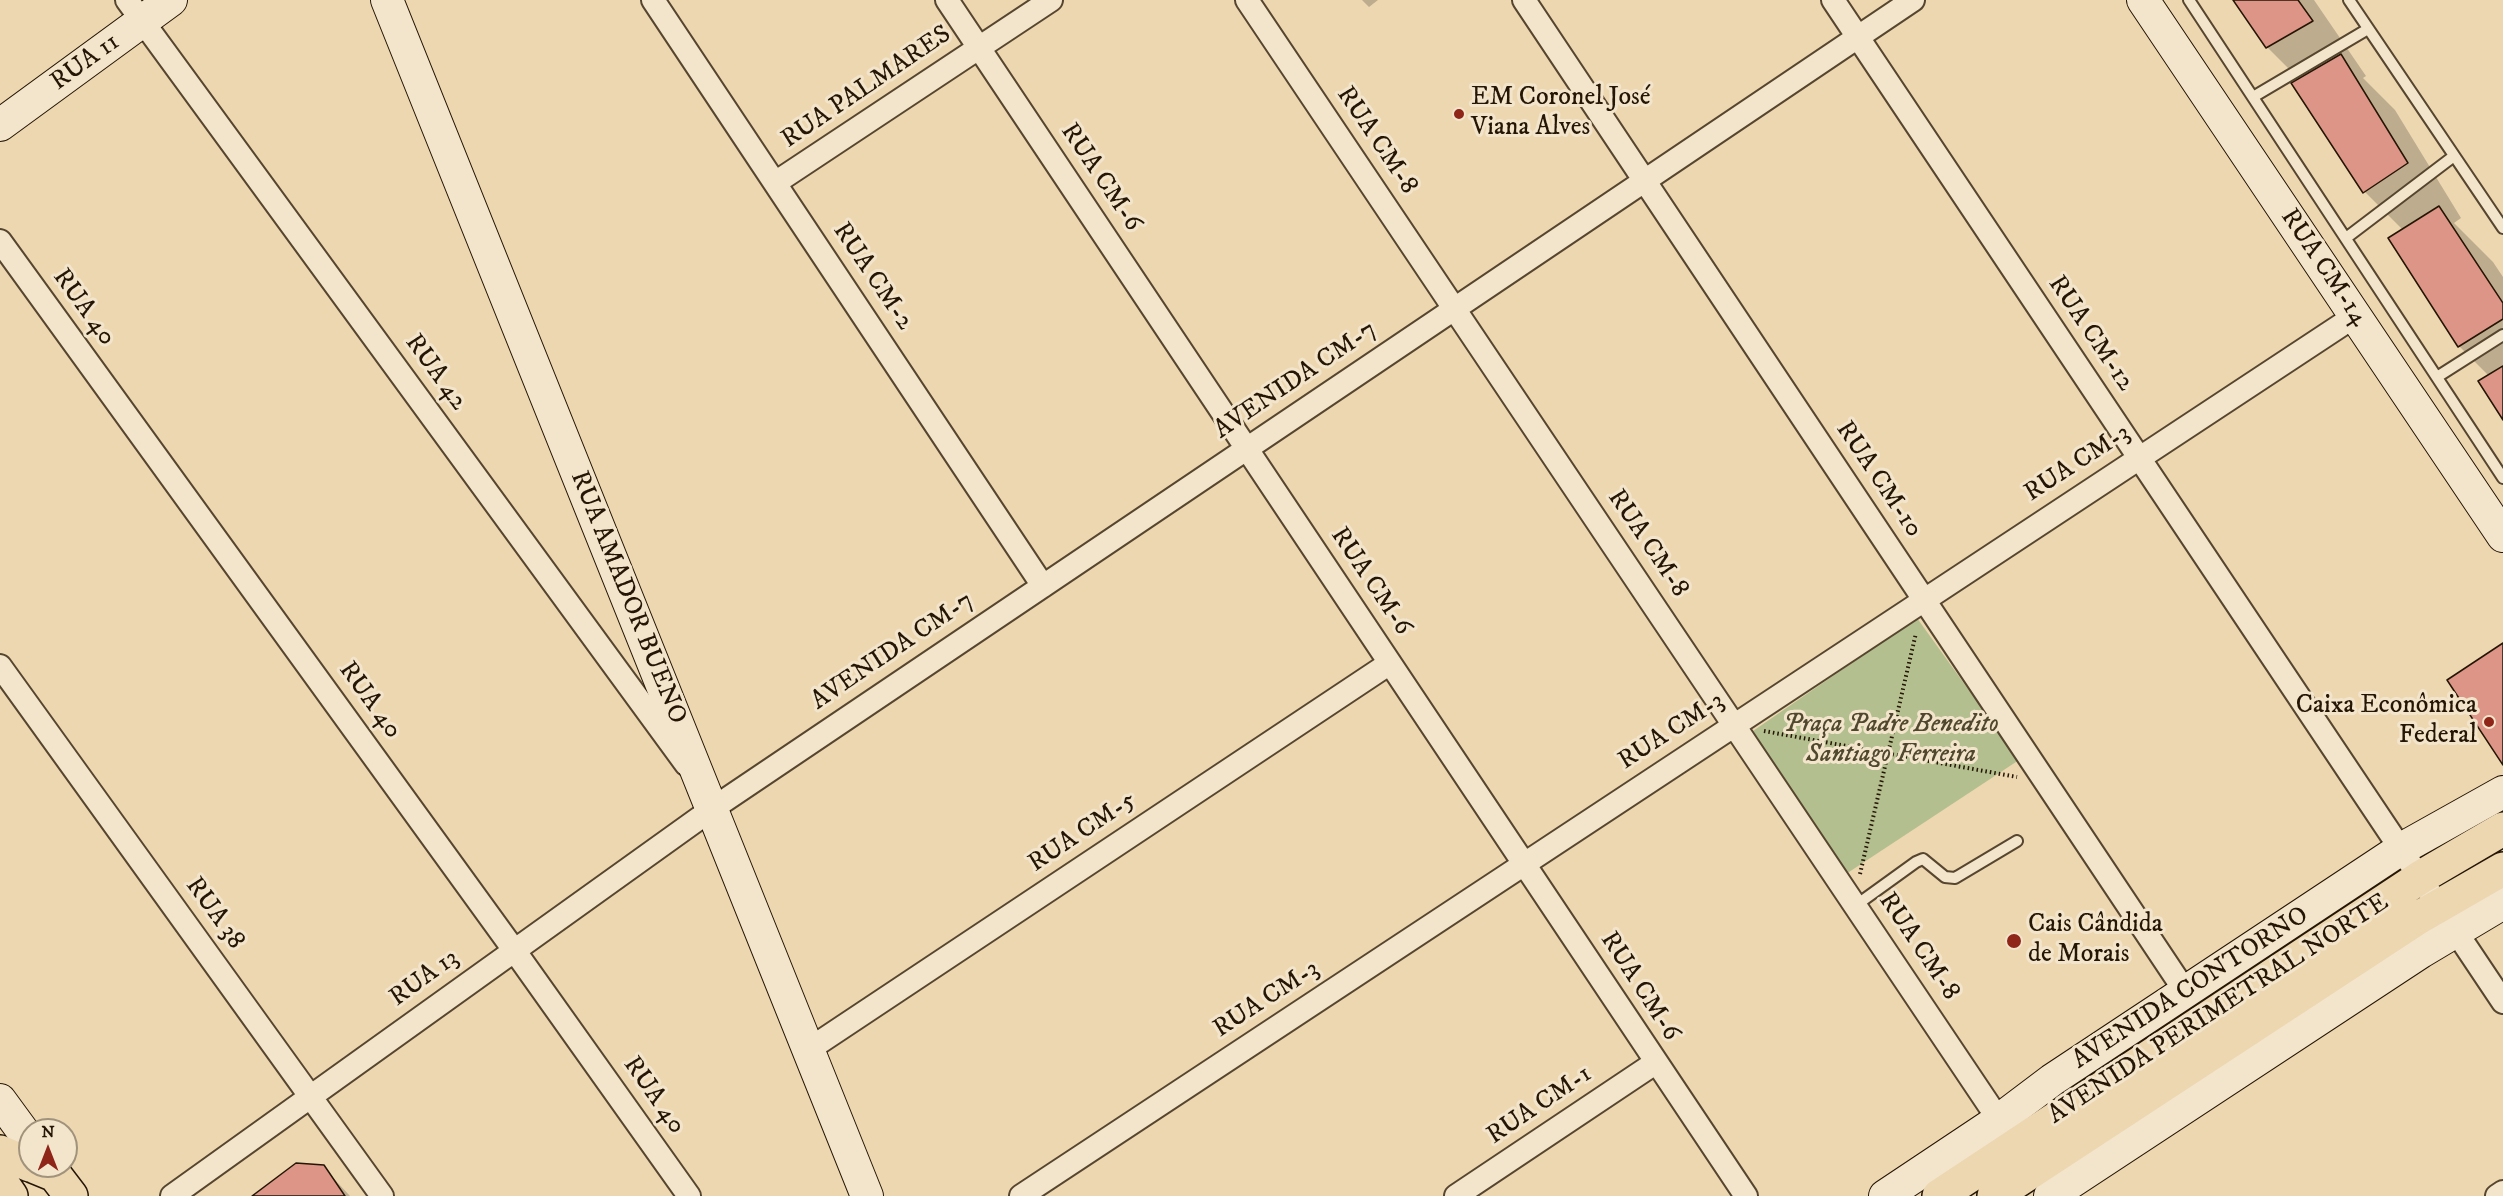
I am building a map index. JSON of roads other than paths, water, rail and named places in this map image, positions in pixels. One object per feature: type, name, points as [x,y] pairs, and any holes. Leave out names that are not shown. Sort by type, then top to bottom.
[{"type":"highway","name":"AVENIDA PERIMETRAL NORTE","points":[[1939,1196],[2421,877],[2503,829]]},
{"type":"highway","name":"AVENIDA PERIMETRAL NORTE","points":[[1994,1196],[2448,918],[2503,869]]},
{"type":"highway","points":[[0,1152],[18,1160]]},
{"type":"highway","points":[[0,1180],[10,1196]]},
{"type":"street","name":"RUA 11","points":[[0,125],[135,10],[171,0]]},
{"type":"street","name":"RUA AMADOR BUENO","points":[[387,0],[867,1196]]},
{"type":"street","name":"RUA CM-2","points":[[653,0],[1042,586]]},
{"type":"street","name":"RUA CM-6","points":[[947,0],[1746,1196]]},
{"type":"street","name":"RUA PALMARES","points":[[775,183],[1051,0]]},
{"type":"street","name":"RUA CM-8","points":[[1247,0],[2000,1120]]},
{"type":"street","name":"RUA CM-10","points":[[1524,0],[2185,991]]},
{"type":"street","name":"RUA CM-12","points":[[1833,0],[2503,1002]]},
{"type":"street","name":"AVENIDA CM-7","points":[[712,809],[1912,0]]},
{"type":"street","name":"RUA CM-14","points":[[2143,0],[2503,536]]},
{"type":"street","name":"RUA 42","points":[[135,10],[679,756],[699,778]]},
{"type":"street","name":"RUA 40","points":[[0,241],[514,950],[689,1196]]},
{"type":"street","name":"RUA CM-3","points":[[1021,1196],[2355,316]]},
{"type":"street","name":"RUA CM-5","points":[[808,1050],[1390,663]]},
{"type":"street","name":"RUA 38","points":[[0,666],[382,1196]]},
{"type":"street","name":"AVENIDA CONTORNO","points":[[1885,1196],[2000,1120],[2052,1080],[2401,849],[2503,792]]},
{"type":"street","name":"RUA 13","points":[[172,1196],[712,809]]},
{"type":"street","points":[[2050,1196],[2448,918],[2503,903]]},
{"type":"street","name":"RUA CM-1","points":[[1456,1196],[1655,1063]]},
{"type":"street","points":[[0,1100],[18,1125]]},
{"type":"street","points":[[2497,1196],[2503,1192]]},
{"type":"lane","points":[[2189,0],[2503,478]]},
{"type":"lane","points":[[2349,0],[2503,228]]},
{"type":"lane","points":[[2253,97],[2368,29]]},
{"type":"lane","points":[[2346,238],[2454,156]]},
{"type":"lane","points":[[2437,377],[2503,335]]},
{"type":"lane","points":[[1854,905],[1923,859],[1945,877],[1955,878],[2018,841]]},
{"type":"place","name":"EM Coronel José Viana Alves","points":[[1459,114]]},
{"type":"place","name":"Caixa Econômica Federal","points":[[2489,722]]},
{"type":"place","name":"Cais Cândida de Morais","points":[[2014,941]]},
{"type":"park label","name":"Praça Padre Benedito Santiago Ferreira","points":[[1891,741]]}]
